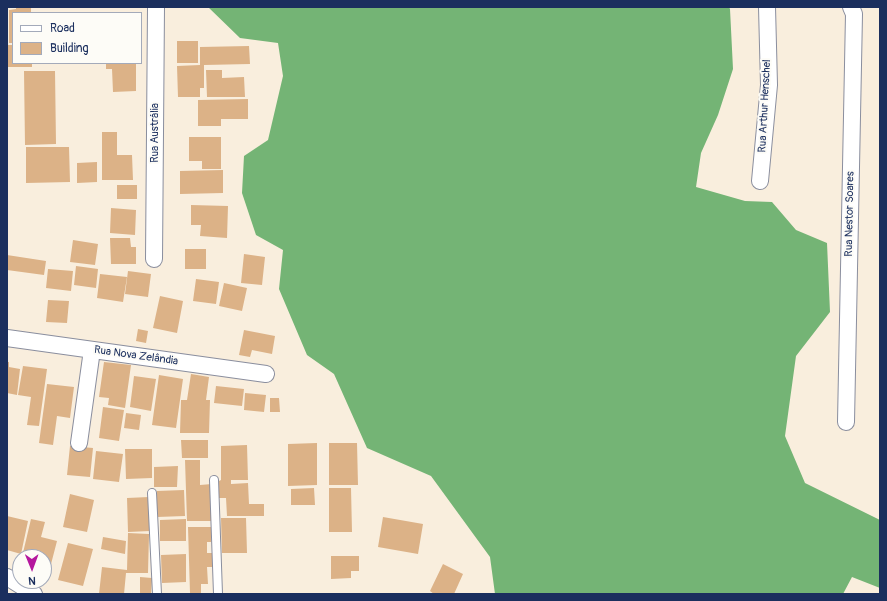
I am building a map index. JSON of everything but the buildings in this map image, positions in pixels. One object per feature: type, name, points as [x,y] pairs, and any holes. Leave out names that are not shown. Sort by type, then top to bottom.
[{"type":"street","name":"Rua Austrália","points":[[154,259],[156,7]]},
{"type":"street","name":"Rua Arthur Henschel","points":[[760,181],[769,85],[767,7]]},
{"type":"street","name":"Rua Nestor Soares","points":[[846,422],[854,14],[851,7]]},
{"type":"street","name":"Rua Nova Zelândia","points":[[7,338],[266,374]]},
{"type":"street","points":[[78,443],[92,350]]},
{"type":"street","points":[[7,578],[34,594]]},
{"type":"lane","points":[[214,480],[218,594]]},
{"type":"lane","points":[[152,493],[157,594]]},
{"type":"green space","points":[[208,7],[729,7],[733,69],[718,115],[701,153],[696,187],[745,201],[772,202],[796,230],[827,243],[830,312],[796,356],[785,436],[805,483],[880,520],[880,588],[852,577],[843,594],[495,594],[490,557],[431,476],[367,448],[334,374],[307,355],[279,289],[283,250],[256,235],[242,193],[244,156],[268,140],[283,76],[278,43],[240,38]]}]
